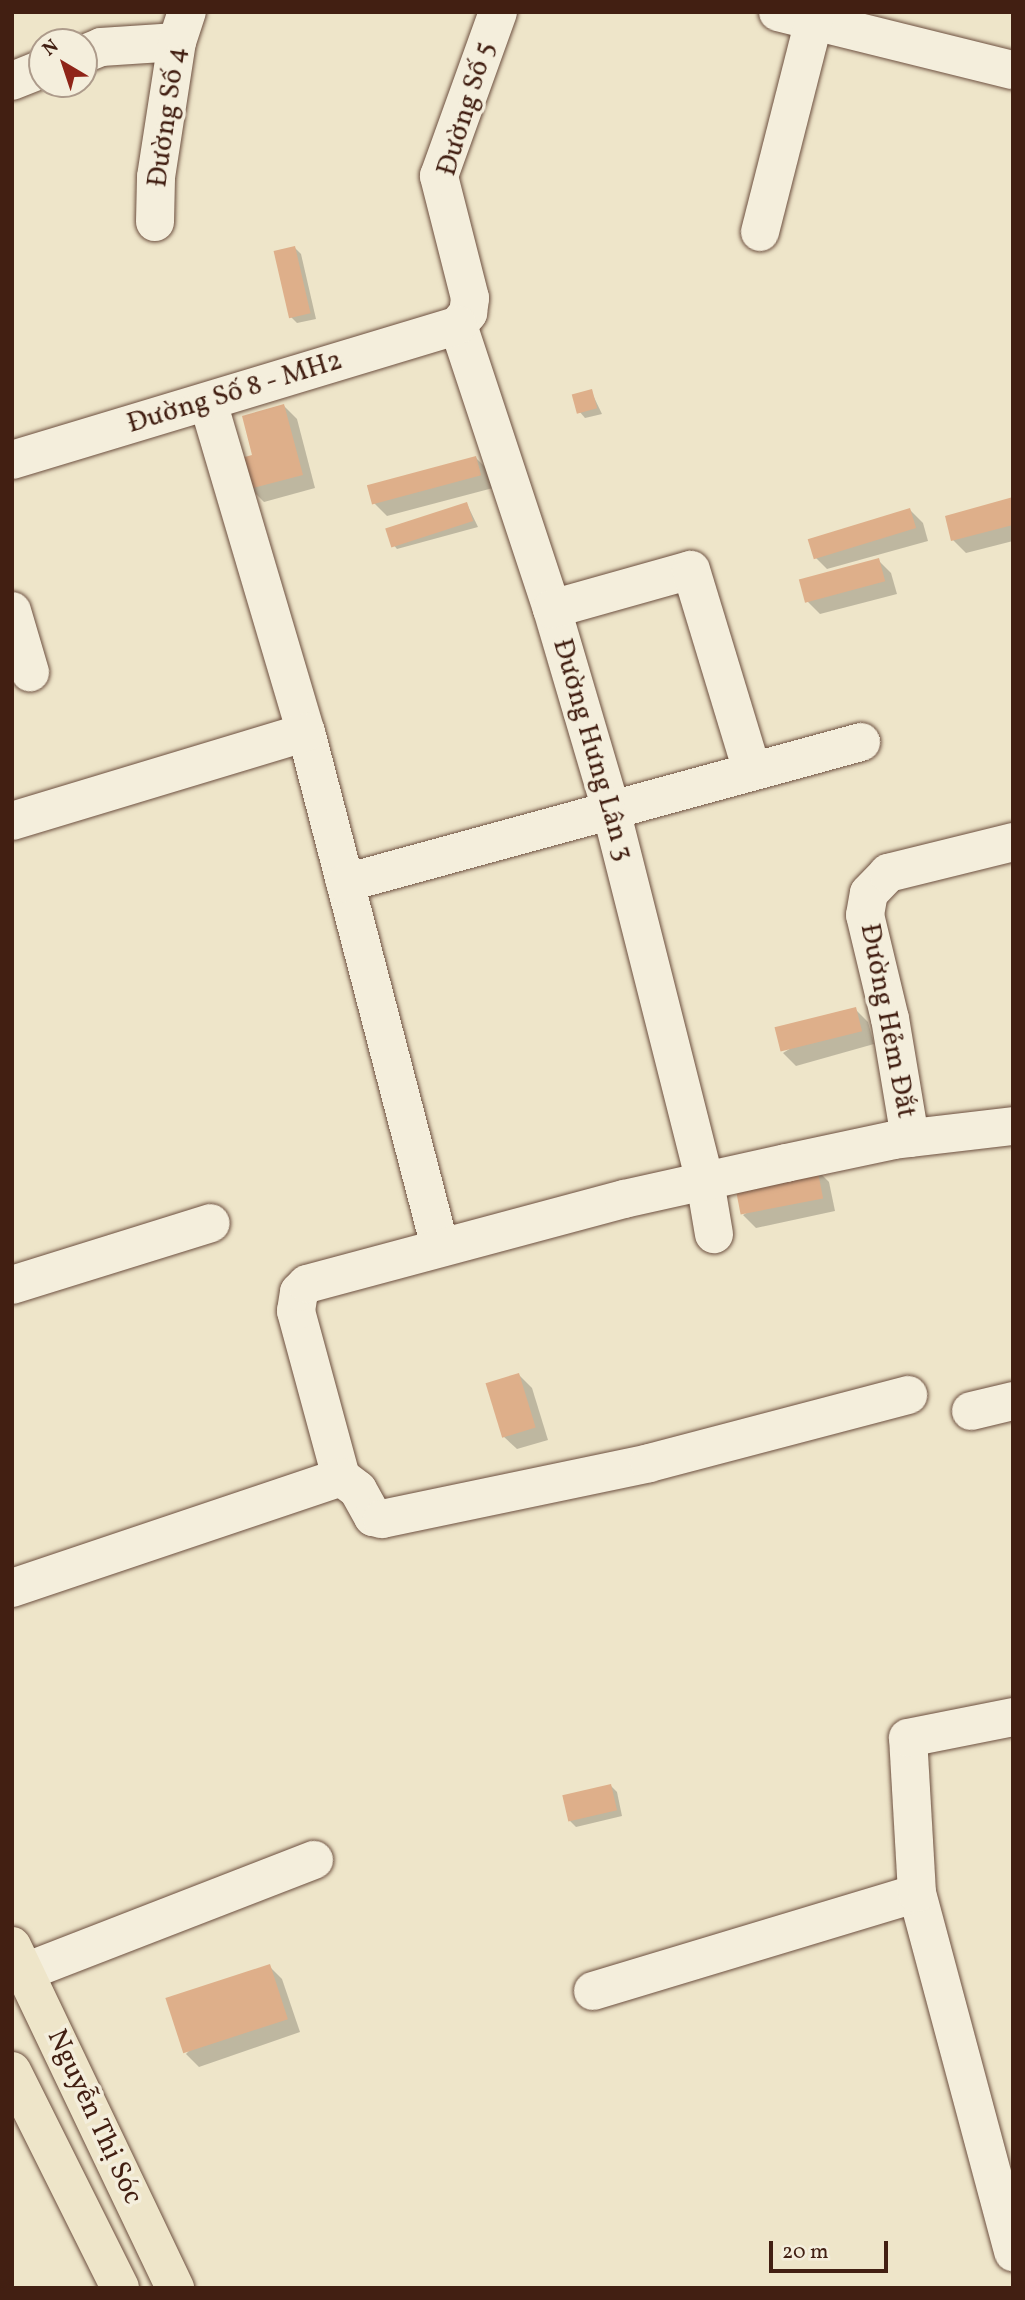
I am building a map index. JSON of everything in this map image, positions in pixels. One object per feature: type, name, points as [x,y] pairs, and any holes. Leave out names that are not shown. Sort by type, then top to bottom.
[{"type":"main road","name":"Nguyễn Thị Sóc","points":[[19,1959],[175,2288]]},
{"type":"main road","name":"Nguyễn Thị Sóc","points":[[12,2071],[120,2288]]},
{"type":"street","name":"Đường Số 5","points":[[458,325],[468,313],[470,298],[439,176],[498,12]]},
{"type":"street","points":[[760,232],[802,16],[1013,70]]},
{"type":"street","points":[[98,48],[182,27]]},
{"type":"street","name":"Đường Số 4","points":[[155,222],[156,177],[182,27]]},
{"type":"street","name":"Đường Số 8 - MH2","points":[[12,460],[458,325]]},
{"type":"street","name":"Đường Hưng Lân 3","points":[[458,325],[552,609],[611,810],[705,1181],[714,1234]]},
{"type":"street","points":[[208,402],[306,732],[440,1247]]},
{"type":"street","points":[[552,609],[691,570],[752,771]]},
{"type":"street","points":[[12,611],[30,672]]},
{"type":"street","points":[[12,821],[306,732]]},
{"type":"street","points":[[345,884],[861,742]]},
{"type":"street","name":"Đường Hẻm Đắt","points":[[910,1138],[890,1019],[865,915],[869,893],[877,879],[888,873],[1013,842]]},
{"type":"street","points":[[908,1395],[649,1463],[382,1519],[373,1517],[358,1490],[341,1477],[308,1364],[296,1311],[299,1292],[307,1284],[440,1247],[705,1181],[910,1138],[1013,1126]]},
{"type":"street","points":[[12,1285],[211,1223]]},
{"type":"street","points":[[971,1411],[1013,1401]]},
{"type":"street","points":[[12,1588],[341,1477]]},
{"type":"street","points":[[1013,1717],[908,1738],[917,1893],[1013,2252]]},
{"type":"street","points":[[19,1959],[314,1860]]},
{"type":"street","points":[[593,1991],[917,1893]]},
{"type":"building","points":[[295,246],[311,313],[289,318],[274,251]]},
{"type":"building","points":[[592,389],[597,408],[577,414],[572,394]]},
{"type":"building","points":[[284,404],[303,475],[249,489],[241,458],[252,455],[242,416]]},
{"type":"building","points":[[476,456],[481,475],[372,505],[367,485]]},
{"type":"building","points":[[1013,497],[1013,525],[951,541],[945,516]]},
{"type":"building","points":[[467,502],[473,521],[391,548],[385,529]]},
{"type":"building","points":[[910,508],[916,528],[814,559],[808,539]]},
{"type":"building","points":[[879,558],[885,581],[805,603],[799,579]]},
{"type":"building","points":[[856,1007],[862,1031],[781,1052],[774,1027]]},
{"type":"building","points":[[817,1167],[823,1198],[741,1214],[735,1183]]},
{"type":"building","points":[[519,1373],[536,1428],[502,1438],[486,1383]]},
{"type":"building","points":[[611,1784],[617,1810],[568,1822],[562,1795]]},
{"type":"building","points":[[270,1964],[288,2019],[183,2053],[165,1998]]}]
